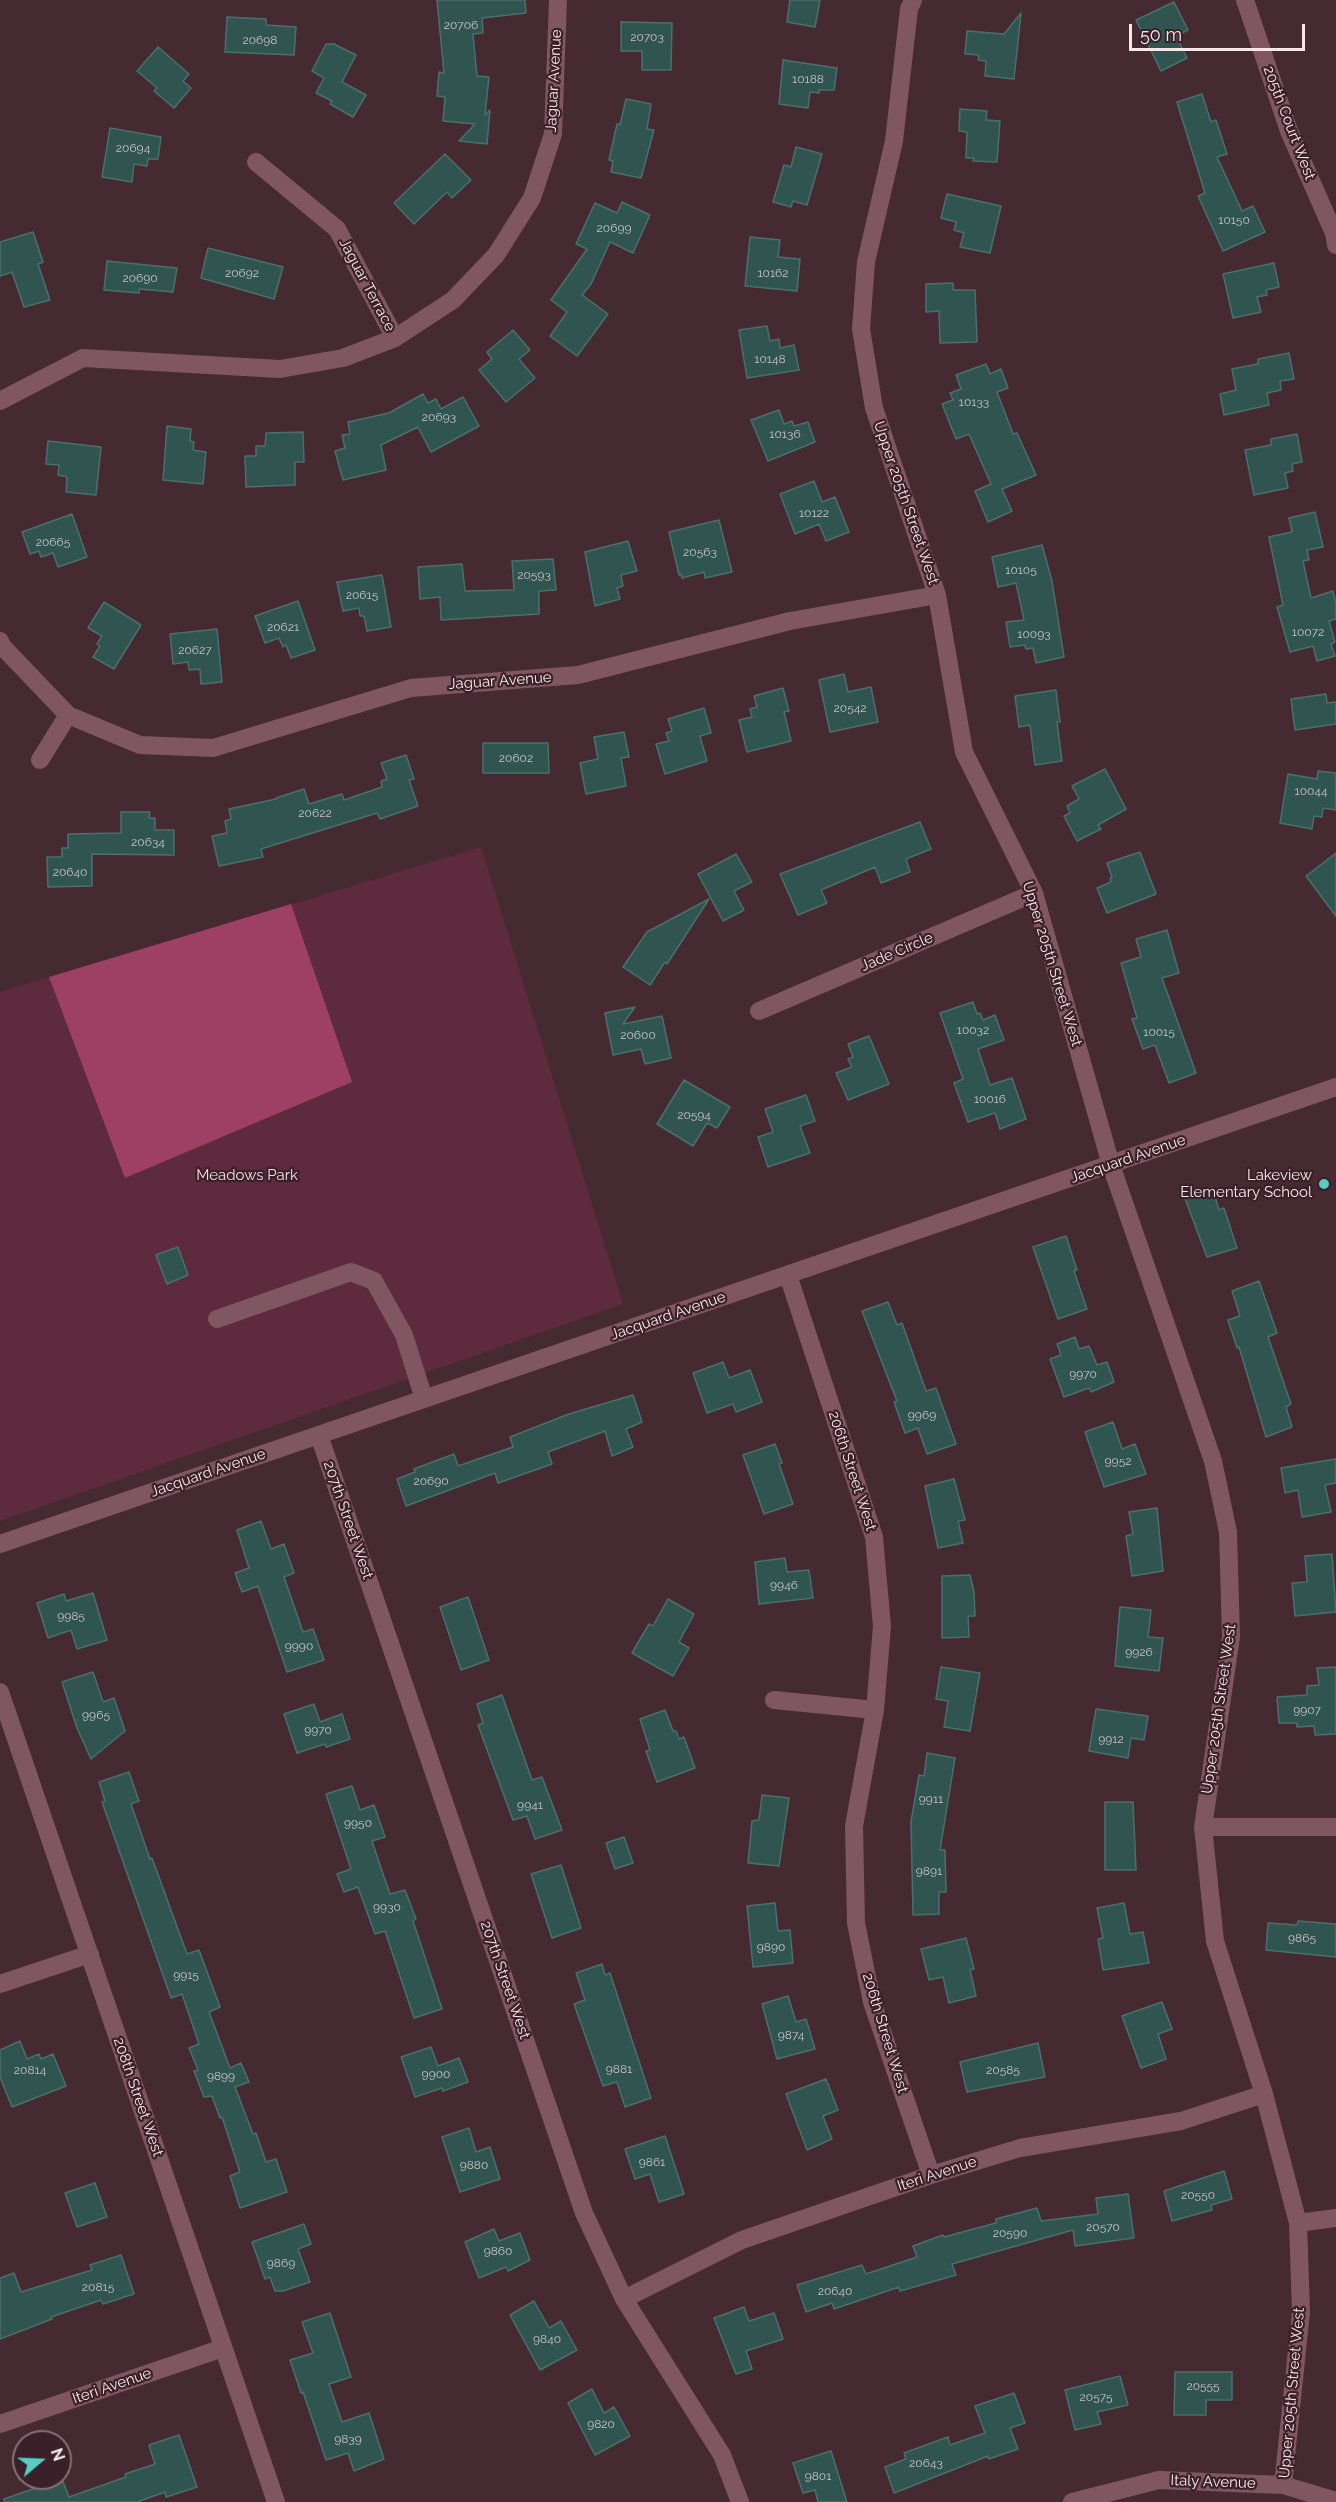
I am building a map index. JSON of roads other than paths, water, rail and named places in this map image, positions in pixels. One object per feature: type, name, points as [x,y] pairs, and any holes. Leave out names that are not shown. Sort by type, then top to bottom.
[{"type":"street","name":"Jaguar Avenue","points":[[0,401],[83,357],[280,369],[343,358],[395,338],[453,300],[496,255],[532,198],[552,134],[558,0]]},
{"type":"street","name":"Upper 205th Street West","points":[[913,0],[909,9],[894,141],[866,262],[861,330],[874,408],[937,595],[964,752],[1034,893],[1111,1165],[1213,1461],[1228,1532],[1231,1637],[1203,1827],[1215,1941],[1264,2094],[1298,2223],[1301,2312],[1283,2485],[1336,2501]]},
{"type":"street","name":"205th Court West","points":[[1245,0],[1289,130],[1334,233],[1336,245]]},
{"type":"street","name":"Jaguar Terrace","points":[[256,162],[337,229],[395,338]]},
{"type":"street","name":"Jaguar Avenue","points":[[0,641],[2,646],[68,715],[140,745],[213,748],[411,688],[578,675],[790,621],[937,595]]},
{"type":"street","points":[[40,760],[68,715]]},
{"type":"street","name":"Jade Circle","points":[[759,1011],[1034,893]]},
{"type":"street","name":"Jacquard Avenue","points":[[0,1544],[1336,1087]]},
{"type":"street","points":[[217,1319],[351,1272],[374,1281],[404,1335],[424,1399]]},
{"type":"street","name":"206th Street West","points":[[788,1275],[874,1537],[882,1626],[875,1710],[854,1826],[856,1923],[872,2002],[931,2175]]},
{"type":"street","name":"207th Street West","points":[[319,1435],[584,2212],[624,2299],[722,2455],[740,2502]]},
{"type":"street","name":"208th Street West","points":[[0,1692],[276,2502]]},
{"type":"street","points":[[774,1700],[875,1710]]},
{"type":"street","points":[[1203,1827],[1336,1827]]},
{"type":"street","points":[[0,1984],[90,1954]]},
{"type":"street","name":"Iteri Avenue","points":[[624,2299],[742,2240],[931,2175],[1020,2148],[1181,2121],[1264,2094]]},
{"type":"street","points":[[1298,2223],[1336,2218]]},
{"type":"street","name":"Iteri Avenue","points":[[0,2424],[223,2348]]},
{"type":"street","name":"Italy Avenue","points":[[1072,2502],[1159,2480],[1283,2485]]},
{"type":"place","name":"Lakeview Elementary School","points":[[1324,1184]]},
{"type":"park label","name":"Meadows Park","points":[[247,1175]]}]
